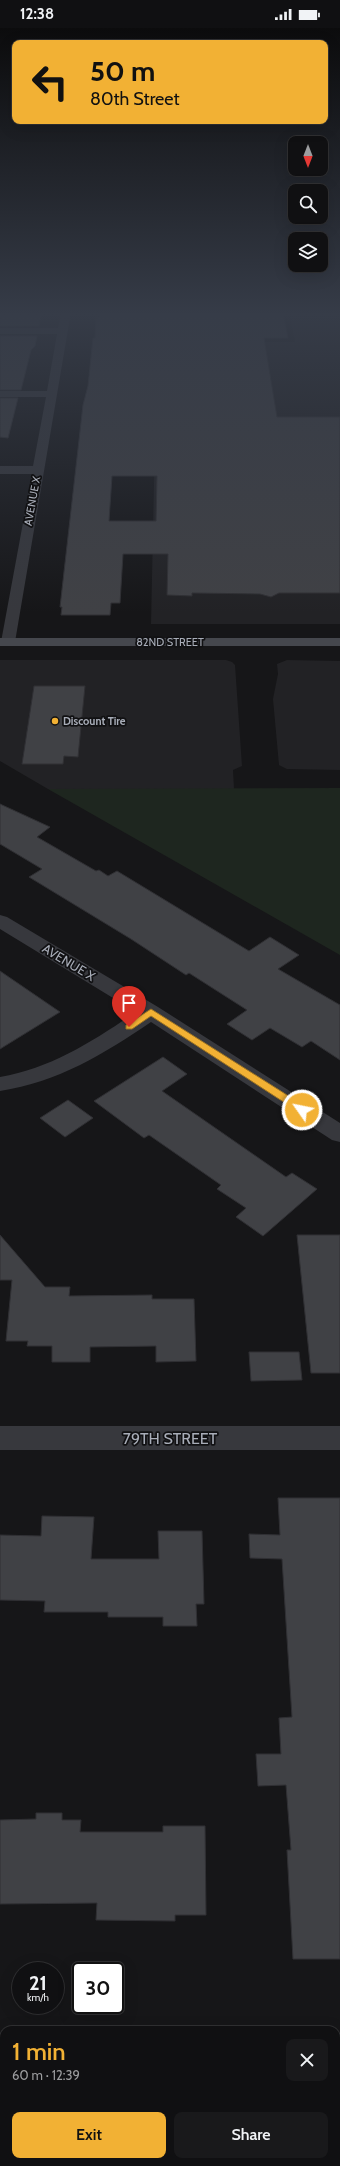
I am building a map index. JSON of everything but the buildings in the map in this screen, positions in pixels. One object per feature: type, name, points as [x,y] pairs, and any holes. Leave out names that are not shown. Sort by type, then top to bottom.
[{"type":"main road","name":"82ND STREET","points":[[4,642],[340,642]]},
{"type":"street","name":"AVENUE X","points":[[4,642],[48,412]]},
{"type":"street","points":[[0,470],[38,470]]},
{"type":"street","name":"AVENUE X","points":[[0,921],[151,1012],[340,1134]]},
{"type":"street","points":[[0,1084],[63,1066],[107,1042],[151,1012]]},
{"type":"street","name":"79TH STREET","points":[[0,1438],[340,1438]]},
{"type":"shaded area","points":[[156,412],[340,412],[340,624],[151,624]]},
{"type":"shaded area","points":[[0,660],[226,660],[232,662],[235,665],[242,766],[233,770],[234,789],[48,789],[0,761]]},
{"type":"shaded area","points":[[287,660],[340,661],[340,770],[287,769],[279,765],[273,699],[278,674],[277,664]]},
{"type":"shaded area","points":[[340,788],[340,955],[48,789]]},
{"type":"place","name":"Discount Tire","points":[[55,721]]},
{"type":"route","points":[[129,1027],[151,1012],[302,1110]]}]
